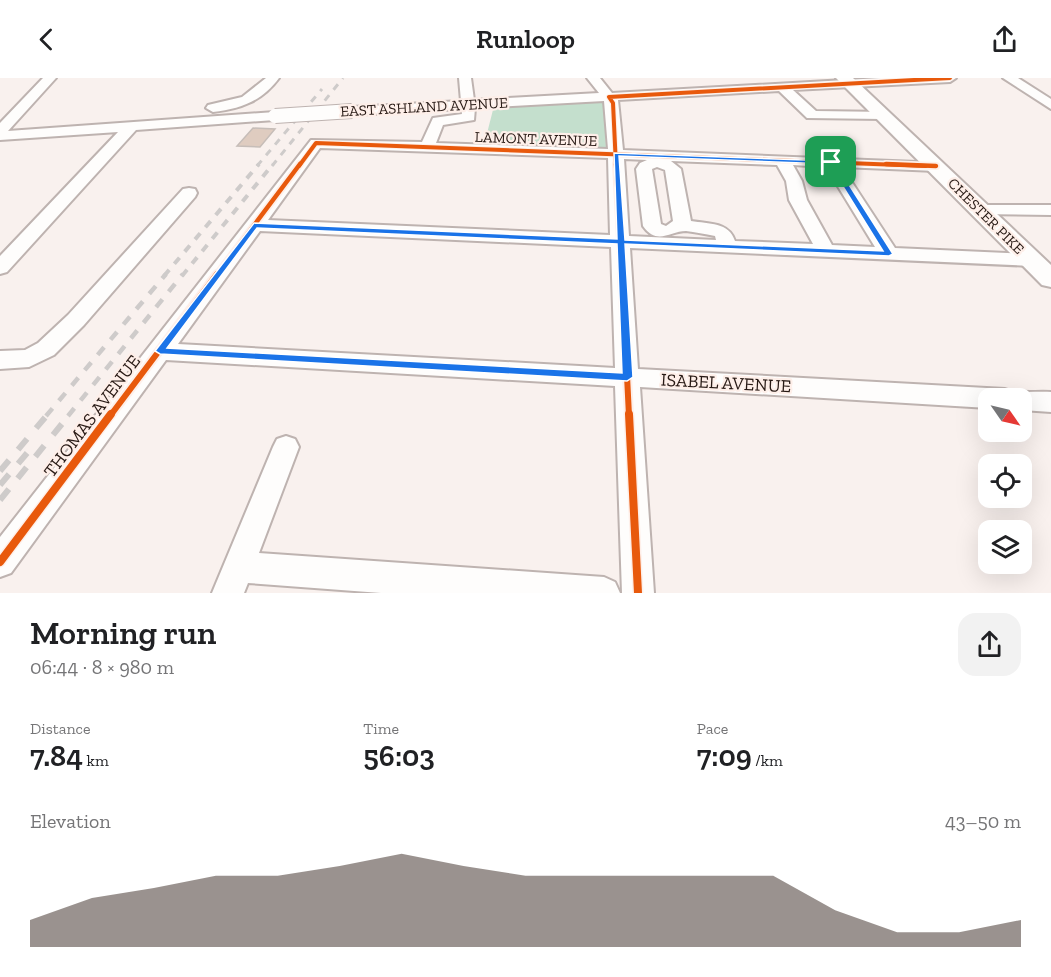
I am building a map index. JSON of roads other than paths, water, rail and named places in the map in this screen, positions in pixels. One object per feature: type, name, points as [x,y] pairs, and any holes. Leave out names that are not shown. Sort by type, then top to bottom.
[{"type":"main road","name":"CHESTER PIKE","points":[[846,81],[1051,279]]},
{"type":"street","points":[[0,131],[50,78]]},
{"type":"street","points":[[177,123],[186,114],[196,110],[226,107],[255,96],[273,78]]},
{"type":"street","points":[[427,147],[436,122],[467,118],[470,114],[465,78]]},
{"type":"street","points":[[593,78],[613,103],[638,593]]},
{"type":"street","name":"EAST ASHLAND AVENUE","points":[[0,136],[130,128],[350,107],[609,97],[846,81],[950,78]]},
{"type":"street","points":[[1009,78],[1051,105]]},
{"type":"street","points":[[900,81],[913,89],[940,88]]},
{"type":"street","points":[[782,87],[812,115],[882,115]]},
{"type":"street","points":[[0,268],[130,128]]},
{"type":"street","name":"LAMONT AVENUE","points":[[316,143],[616,154],[659,159],[782,160],[936,166]]},
{"type":"street","name":"THOMAS AVENUE","points":[[0,562],[316,143]]},
{"type":"street","points":[[254,225],[621,242],[671,233],[682,221],[673,169],[659,159],[644,169],[652,226],[657,230],[671,233],[727,246],[1032,260]]},
{"type":"street","points":[[782,160],[794,181],[798,200],[826,251]]},
{"type":"street","points":[[831,162],[889,254]]},
{"type":"street","points":[[0,360],[29,358],[46,349],[76,320],[189,193]]},
{"type":"street","points":[[982,210],[1051,210]]},
{"type":"street","name":"ISABEL AVENUE","points":[[160,351],[978,397]]},
{"type":"street","points":[[1032,401],[1051,402]]},
{"type":"street","points":[[286,447],[233,580],[604,593]]},
{"type":"railway","points":[[272,166],[343,78]]},
{"type":"railway","points":[[257,166],[322,89]]},
{"type":"railway","points":[[164,276],[259,164]]},
{"type":"railway","points":[[182,276],[273,164]]},
{"type":"railway","points":[[46,416],[166,274]]},
{"type":"railway","points":[[68,416],[183,274]]},
{"type":"railway","points":[[0,471],[48,414]]},
{"type":"railway","points":[[0,500],[70,414]]},
{"type":"railway","points":[[0,485],[33,446]]}]
